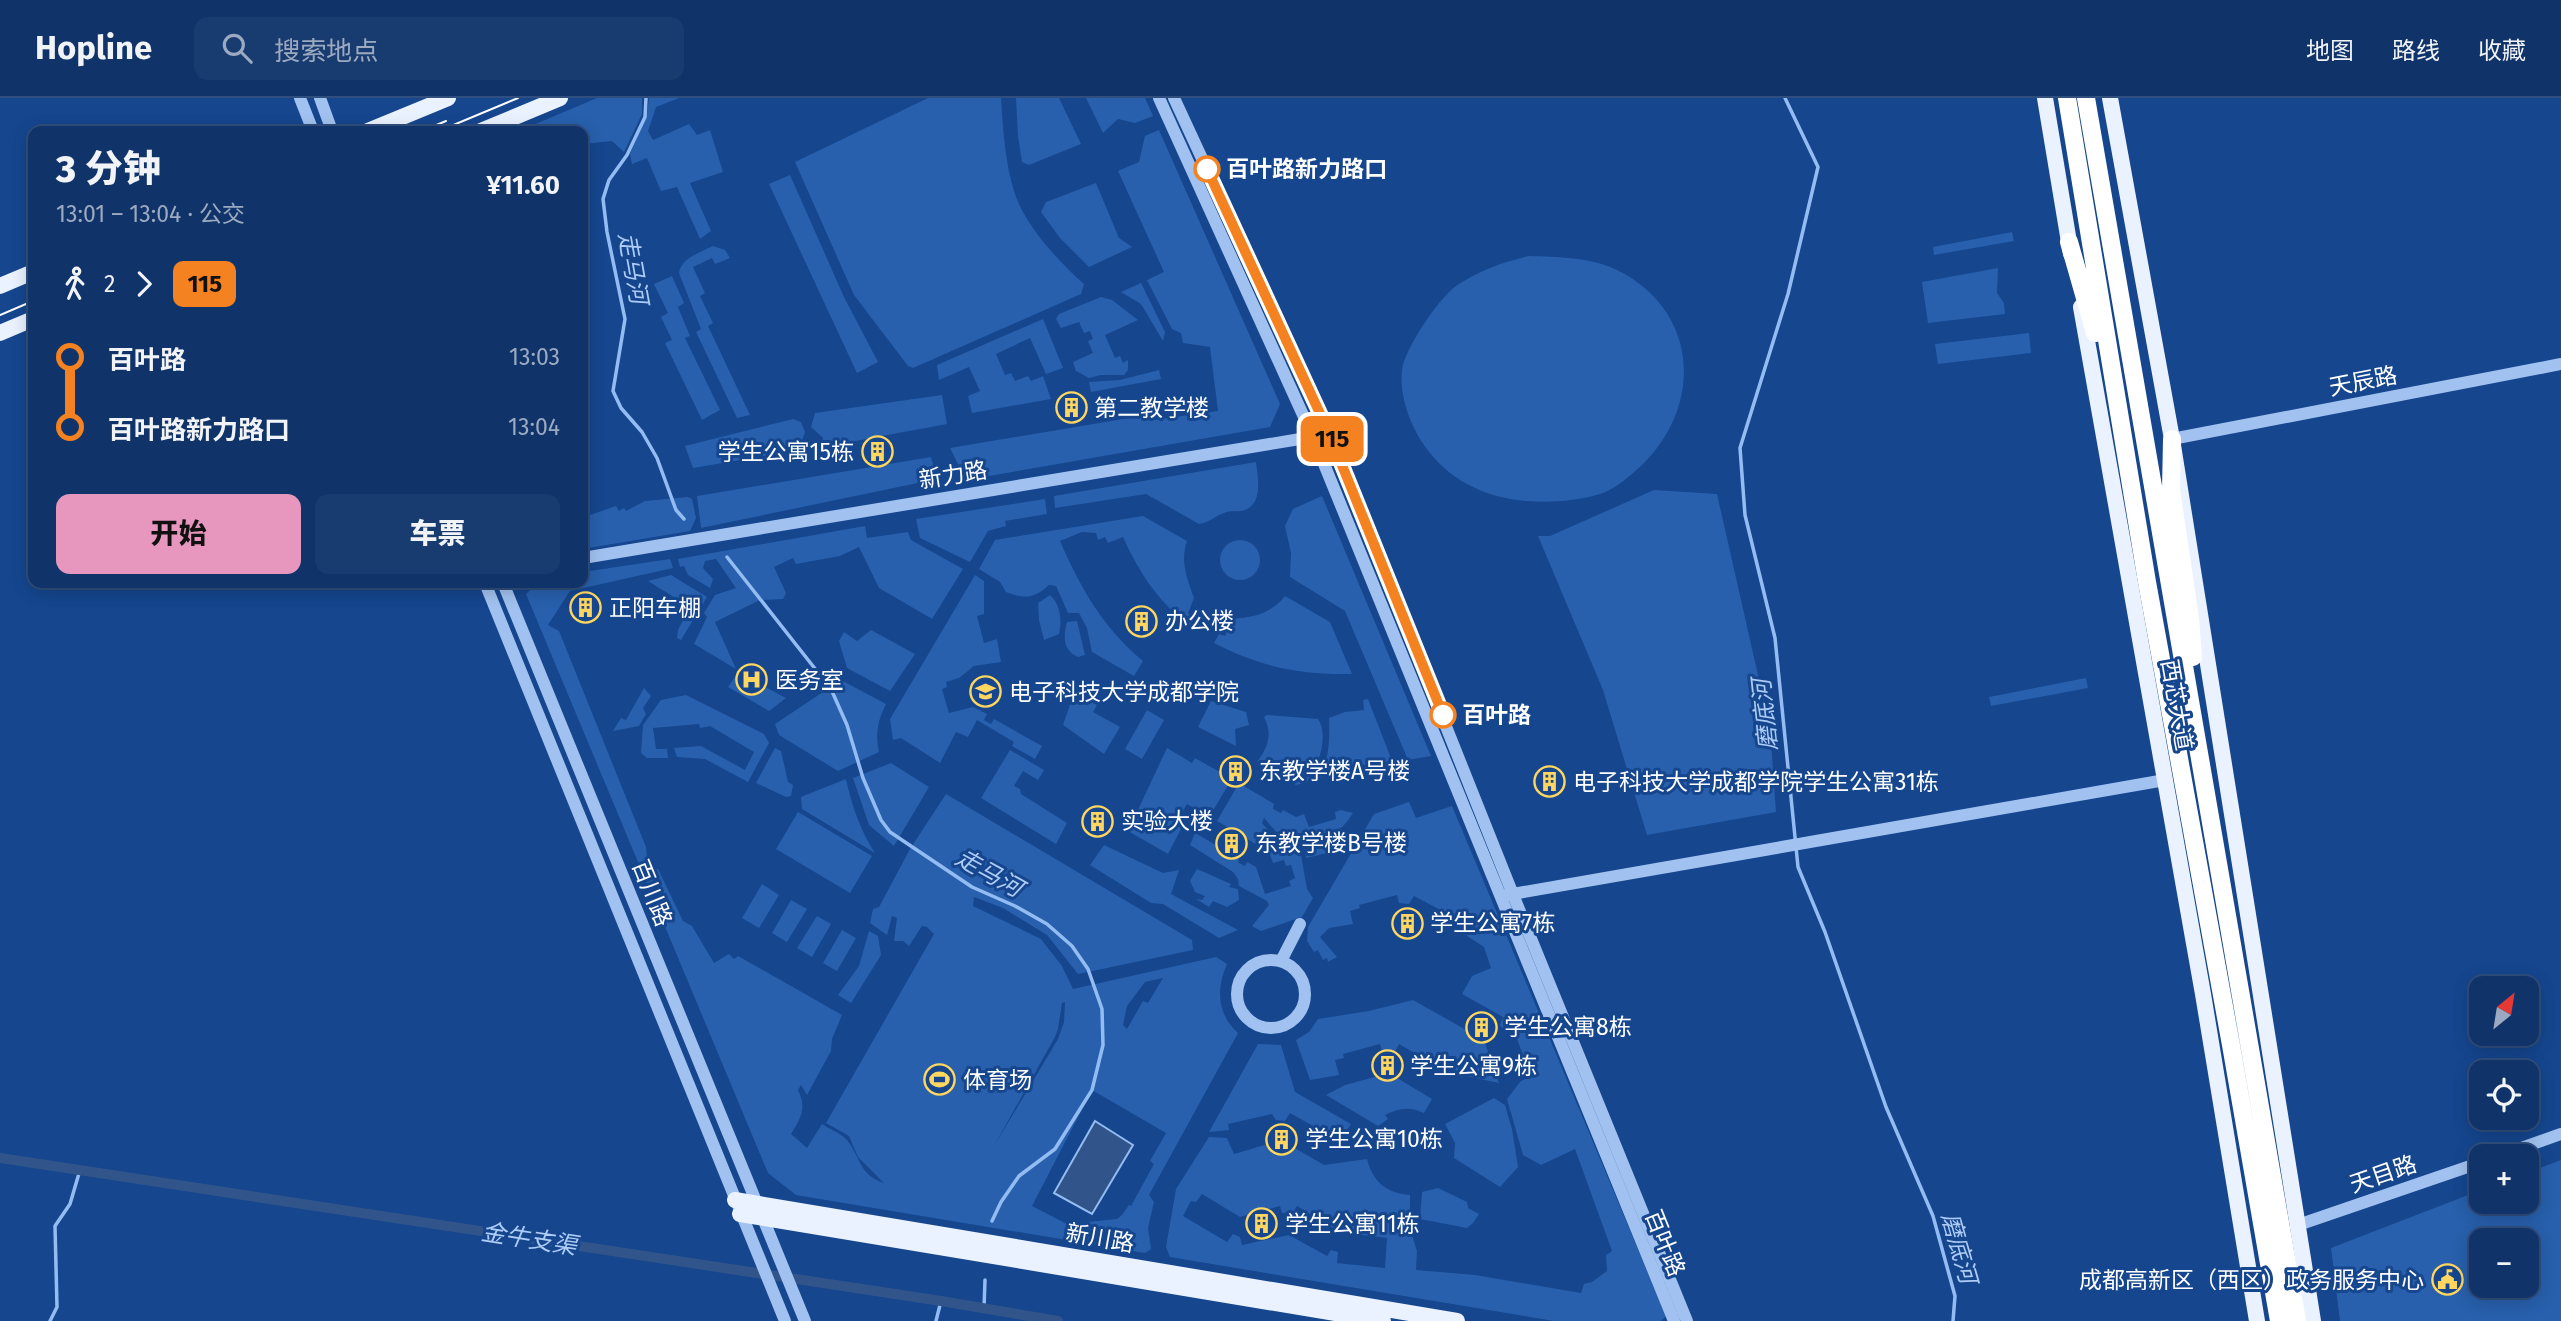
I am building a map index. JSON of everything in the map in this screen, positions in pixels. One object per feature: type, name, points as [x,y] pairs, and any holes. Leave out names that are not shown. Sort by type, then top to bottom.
[{"type":"highway","name":"西芯大道","points":[[2067,98],[2147,582],[2284,1296]]},
{"type":"highway","name":"西芯大道","points":[[2086,98],[2204,779],[2284,1296]]},
{"type":"highway","points":[[2069,242],[2093,322],[2117,458],[2147,582]]},
{"type":"highway","points":[[2172,439],[2171,490],[2190,618],[2204,779]]},
{"type":"highway","points":[[2278,1321],[2284,1296]]},
{"type":"highway","points":[[2284,1296],[2297,1321]]},
{"type":"main road","points":[[380,126],[448,98]]},
{"type":"main road","points":[[493,126],[560,98]]},
{"type":"main road","name":"西芯大道","points":[[2045,98],[2257,1321]]},
{"type":"main road","name":"西芯大道","points":[[2110,98],[2172,439],[2313,1321]]},
{"type":"main road","points":[[0,286],[28,274]]},
{"type":"main road","points":[[0,333],[28,321]]},
{"type":"main road","name":"新川路","points":[[738,1207],[1383,1321]]},
{"type":"main road","name":"新川路","points":[[1312,1309],[1457,1321]]},
{"type":"street","points":[[300,98],[311,126]]},
{"type":"street","points":[[320,98],[330,126]]},
{"type":"street","name":"百叶路","points":[[1159,98],[1313,437],[1686,1321]]},
{"type":"street","name":"百叶路","points":[[1174,98],[1329,433],[1674,1321]]},
{"type":"street","name":"天辰路","points":[[2172,439],[2561,364]]},
{"type":"street","name":"新力路","points":[[588,557],[1329,433]]},
{"type":"street","name":"百川路","points":[[487,588],[785,1321]]},
{"type":"street","name":"百川路","points":[[505,588],[805,1321]]},
{"type":"street","points":[[1507,895],[2165,779]]},
{"type":"street","points":[[1281,961],[1300,924]]},
{"type":"street","points":[[1266,959],[1281,961],[1297,971],[1303,981],[1305,1003],[1291,1022],[1281,1027],[1258,1026],[1248,1020],[1237,1001],[1240,979],[1255,963],[1266,959]]},
{"type":"street","points":[[2534,1144],[2561,1135]]},
{"type":"street","name":"天目路","points":[[2298,1225],[2469,1166]]},
{"type":"shaded area","points":[[597,98],[642,98],[642,114],[624,152],[612,141],[588,143],[588,126],[531,126]]},
{"type":"shaded area","points":[[649,98],[679,98],[656,107],[648,131],[653,140],[689,124],[697,135],[710,130],[723,172],[690,183],[711,231],[700,239],[677,187],[661,191],[647,158],[632,164],[630,154],[647,114]]},
{"type":"shaded area","points":[[928,98],[1001,98],[1007,159],[1020,206],[1044,242],[1084,284],[1081,294],[913,368],[908,366],[854,295],[795,162]]},
{"type":"shaded area","points":[[1016,98],[1059,98],[1081,144],[1029,165],[1022,162]]},
{"type":"shaded area","points":[[1086,98],[1145,98],[1153,116],[1135,123],[1118,119],[1103,133]]},
{"type":"shaded area","points":[[1159,130],[1280,404],[1270,427],[966,480],[950,448],[1141,416],[1154,420],[1218,411],[1210,347],[1183,343],[1181,333],[1172,329],[1147,280],[1164,272],[1118,171],[1139,162],[1145,136]]},
{"type":"shaded area","points":[[790,175],[844,297],[878,362],[857,373],[769,184]]},
{"type":"shaded area","points":[[1096,183],[1119,238],[1132,247],[1089,267],[1060,238],[1041,212],[1046,202]]},
{"type":"shaded area","points":[[2012,232],[2014,241],[1934,255],[1933,247]]},
{"type":"shaded area","points":[[713,246],[725,250],[730,258],[715,264],[712,258],[693,267],[705,293],[700,296],[713,323],[708,326],[750,415],[737,418],[696,332],[701,329],[679,273],[687,259]]},
{"type":"shaded area","points":[[1529,256],[1585,260],[1617,270],[1644,287],[1664,309],[1677,333],[1683,359],[1683,386],[1676,414],[1663,440],[1643,464],[1606,492],[1545,502],[1512,499],[1482,491],[1444,468],[1424,445],[1410,419],[1404,399],[1402,370],[1409,349],[1423,325],[1456,286],[1500,264]]},
{"type":"shaded area","points":[[1998,268],[1997,293],[2004,303],[2005,314],[1928,323],[1922,282]]},
{"type":"shaded area","points":[[672,276],[684,303],[678,307],[690,336],[685,338],[720,410],[702,420],[665,343],[672,340],[661,317],[668,313],[654,284]]},
{"type":"shaded area","points":[[1141,283],[1165,332],[1163,341],[1141,304],[1121,292]]},
{"type":"shaded area","points":[[1101,297],[1112,300],[1138,320],[1105,335],[1115,358],[1120,356],[1123,363],[1128,360],[1128,370],[1124,375],[1089,378],[1076,371],[1073,362],[1093,353],[1088,341],[1093,339],[1090,331],[1084,333],[1079,322],[1061,328],[1056,319],[1059,314]]},
{"type":"shaded area","points":[[1043,319],[1063,368],[1046,374],[1030,338],[996,354],[1005,375],[1011,373],[1015,381],[1028,376],[1031,381],[1043,376],[1051,399],[972,413],[968,396],[980,391],[969,367],[939,380],[937,365]]},
{"type":"shaded area","points":[[2029,333],[2031,353],[1938,364],[1935,344]]},
{"type":"shaded area","points":[[1159,370],[1161,379],[1091,392],[1089,382],[1120,380]]},
{"type":"shaded area","points":[[942,395],[947,424],[823,447],[823,438],[811,427],[815,413]]},
{"type":"shaded area","points":[[793,419],[801,422],[805,432],[802,441],[793,443],[794,451],[693,468],[685,446]]},
{"type":"shaded area","points":[[931,457],[937,479],[701,528],[697,496]]},
{"type":"shaded area","points":[[1256,462],[1258,491],[1253,504],[1241,511],[1226,512],[1199,524],[1146,494],[1055,508],[1054,496]]},
{"type":"shaded area","points":[[1654,490],[1717,494],[1770,728],[1776,812],[1647,835],[1603,690],[1538,536],[1550,536]]},
{"type":"shaded area","points":[[1322,496],[1431,756],[1408,760],[1345,611],[1290,577],[1291,553],[1285,526],[1293,509]]},
{"type":"shaded area","points":[[688,497],[692,499],[696,518],[690,531],[588,548],[588,510],[590,515],[616,506],[619,511],[624,508],[626,511],[645,501]]},
{"type":"shaded area","points":[[1045,499],[1047,514],[1005,521],[1006,526],[988,531],[970,562],[920,538],[916,519]]},
{"type":"shaded area","points":[[1143,516],[1187,541],[1184,563],[1194,598],[1188,613],[1194,618],[1190,626],[1150,586],[1123,537],[1108,543],[1105,537],[1098,540],[1096,533],[1082,532],[1060,541],[1076,575],[1104,621],[1143,661],[1134,676],[1092,652],[1087,628],[1079,613],[1068,613],[1056,586],[1049,585],[1034,595],[1019,596],[1006,592],[1000,582],[979,569],[995,540]]},
{"type":"shaded area","points":[[865,526],[867,538],[908,532],[911,540],[963,569],[932,619],[879,588],[859,547],[840,556],[796,564],[793,558],[774,567],[786,593],[783,599],[760,600],[715,622],[736,669],[694,644],[707,617],[704,613],[715,595],[736,588],[716,559],[705,561],[703,568],[713,579],[710,588],[688,575],[684,566],[680,567],[678,559]]},
{"type":"shaded area","points":[[1240,540],[1248,541],[1254,546],[1259,552],[1259,568],[1254,574],[1248,579],[1240,580],[1232,579],[1226,574],[1221,568],[1220,560],[1221,552],[1226,546],[1232,541]]},
{"type":"shaded area","points":[[670,559],[673,568],[588,587],[588,571]]},
{"type":"shaded area","points":[[671,575],[707,597],[681,640],[677,638],[678,630],[690,607],[648,581]]},
{"type":"shaded area","points":[[975,575],[984,581],[984,614],[977,616],[984,643],[997,639],[1001,662],[974,666],[959,678],[946,682],[947,687],[942,689],[949,713],[973,707],[987,714],[984,720],[991,724],[994,719],[1042,746],[1035,759],[1012,746],[1014,742],[977,720],[968,737],[956,732],[940,763],[901,738],[893,740],[890,719]]},
{"type":"shaded area","points":[[533,588],[583,588],[570,591],[548,625],[559,631],[646,847],[648,869],[658,869],[683,921],[692,926],[714,963],[729,954],[734,959],[738,956],[842,1015],[832,1039],[831,1051],[807,1095],[801,1085],[798,1090],[802,1113],[791,1134],[807,1148],[822,1124],[844,1138],[852,1146],[865,1170],[869,1175],[884,1183],[858,1157],[849,1136],[826,1123],[934,934],[922,926],[909,946],[903,941],[894,941],[897,918],[892,916],[887,935],[870,923],[873,909],[879,907],[910,849],[946,794],[1192,940],[1193,950],[1078,974],[1047,935],[1003,908],[974,897],[973,906],[1041,939],[1062,966],[1073,989],[1216,957],[1227,964],[1221,983],[1220,1001],[1226,1018],[1238,1033],[1149,1195],[1154,1202],[1148,1228],[1151,1249],[1145,1253],[796,1195],[768,1173],[526,594]],"holes":[[[1163,978],[1148,1003],[1143,1001],[1127,1029],[1123,1025],[1127,1006],[1145,982]],[[1065,1002],[1064,1022],[1058,1039],[994,1146],[1055,1037],[1062,1003]],[[1092,1090],[1166,1133],[1150,1161],[1154,1164],[1131,1206],[1129,1205],[1122,1215],[1117,1219],[1067,1224],[1032,1206]]]},
{"type":"shaded area","points":[[1050,595],[1058,608],[1060,629],[1059,634],[1044,640],[1038,603]]},
{"type":"shaded area","points":[[1285,596],[1330,622],[1352,674],[1315,673],[1281,668],[1264,664],[1214,643],[1219,634],[1225,636],[1233,619],[1262,614]]},
{"type":"shaded area","points":[[1077,621],[1085,655],[1078,657],[1069,651],[1065,638],[1067,622]]},
{"type":"shaded area","points":[[871,630],[915,654],[890,691],[847,668],[839,641],[844,632],[857,641]]},
{"type":"shaded area","points":[[737,674],[786,698],[769,711],[728,687]]},
{"type":"shaded area","points":[[2086,678],[2088,688],[1991,706],[1989,697]]},
{"type":"shaded area","points":[[841,680],[886,704],[878,727],[879,752],[838,771],[779,735],[775,724]]},
{"type":"shaded area","points":[[644,688],[651,696],[643,708],[646,714],[639,726],[613,731],[621,718],[626,720]]},
{"type":"shaded area","points":[[1074,693],[1097,705],[1093,712],[1120,727],[1104,754],[1063,725]]},
{"type":"shaded area","points":[[686,695],[764,734],[769,743],[748,782],[705,759],[677,757],[674,748],[701,746],[745,770],[754,752],[710,726],[700,728],[699,724],[653,728],[656,749],[667,749],[668,758],[647,758],[641,753],[643,725],[661,700]]},
{"type":"shaded area","points":[[1368,699],[1394,766],[1379,774],[1363,764],[1320,778],[1328,748],[1329,718],[1345,712],[1364,710],[1363,700]]},
{"type":"shaded area","points":[[1211,701],[1246,712],[1249,725],[1235,729],[1236,746],[1198,727]]},
{"type":"shaded area","points":[[1147,710],[1164,720],[1142,759],[1125,749]]},
{"type":"shaded area","points":[[1267,715],[1318,719],[1323,742],[1315,768],[1307,782],[1296,785],[1257,762],[1268,740],[1264,717]]},
{"type":"shaded area","points":[[775,748],[781,751],[788,782],[793,785],[791,796],[786,797],[756,783]]},
{"type":"shaded area","points":[[1167,748],[1192,763],[1195,758],[1232,779],[1209,817],[1187,804],[1177,821],[1183,825],[1168,854],[1128,831]]},
{"type":"shaded area","points":[[1010,750],[1044,770],[1038,780],[1023,771],[1014,786],[1020,789],[1021,794],[1067,823],[1056,844],[981,798]]},
{"type":"shaded area","points":[[891,763],[929,787],[894,846],[869,825],[853,778]]},
{"type":"shaded area","points":[[846,779],[857,818],[875,853],[802,809],[801,797]]},
{"type":"shaded area","points":[[1239,783],[1274,804],[1273,809],[1281,813],[1283,810],[1296,817],[1304,814],[1309,827],[1336,819],[1335,812],[1341,810],[1353,813],[1342,827],[1320,835],[1278,834],[1264,818],[1262,823],[1274,837],[1298,838],[1307,889],[1313,898],[1302,917],[1261,931],[1252,926],[1269,905],[1267,901],[1239,886],[1233,872],[1190,845],[1195,833],[1238,858],[1239,863],[1245,866],[1247,862],[1256,867],[1265,894],[1291,886],[1289,881],[1295,878],[1291,865],[1286,866],[1284,860],[1273,863],[1269,852],[1217,821]]},
{"type":"shaded area","points":[[1409,802],[1416,818],[1452,806],[1666,1316],[1661,1321],[1554,1321],[1170,1257],[1166,1247],[1176,1189],[1209,1137],[1227,1138],[1234,1154],[1281,1140],[1324,1165],[1367,1159],[1373,1174],[1382,1185],[1394,1192],[1410,1195],[1410,1229],[1417,1251],[1416,1270],[1475,1275],[1581,1293],[1584,1284],[1592,1282],[1607,1271],[1606,1255],[1612,1251],[1575,1149],[1541,1165],[1523,1155],[1507,1099],[1520,1082],[1531,1075],[1513,1029],[1504,1031],[1500,1025],[1503,1017],[1462,994],[1472,976],[1491,968],[1484,947],[1467,936],[1470,929],[1461,921],[1414,896],[1409,904],[1399,903],[1397,895],[1359,905],[1360,908],[1350,911],[1353,924],[1329,928],[1320,937],[1337,957],[1328,962],[1327,958],[1323,960],[1318,950],[1314,952],[1307,941],[1308,927],[1374,814]],"holes":[[[1202,1194],[1240,1217],[1280,1206],[1282,1213],[1293,1213],[1297,1206],[1339,1232],[1387,1238],[1385,1268],[1337,1263],[1338,1252],[1331,1250],[1327,1256],[1289,1235],[1242,1245],[1240,1237],[1233,1234],[1227,1242],[1183,1216],[1191,1201],[1196,1202]]]},
{"type":"shaded area","points":[[798,812],[872,856],[850,893],[776,849]]},
{"type":"shaded area","points":[[1340,832],[1327,853],[1306,858],[1303,839],[1315,839]]},
{"type":"shaded area","points":[[1104,845],[1163,873],[1179,870],[1171,894],[1238,930],[1219,938],[1163,904],[1151,903],[1090,865]]},
{"type":"shaded area","points":[[1197,869],[1231,884],[1229,887],[1238,889],[1239,900],[1227,907],[1213,901],[1209,907],[1196,899],[1202,900],[1205,896],[1195,892],[1190,881]]},
{"type":"shaded area","points":[[762,884],[779,895],[759,928],[742,918]]},
{"type":"shaded area","points":[[791,900],[807,909],[787,942],[772,933]]},
{"type":"shaded area","points":[[817,916],[831,924],[812,957],[797,948]]},
{"type":"shaded area","points":[[842,930],[856,938],[837,971],[823,963]]},
{"type":"shaded area","points":[[869,931],[878,936],[881,955],[851,1003],[838,995],[859,966]]},
{"type":"shaded area","points":[[1413,1000],[1484,1040],[1499,1083],[1447,1072],[1399,1044],[1394,1054],[1383,1054],[1380,1044],[1343,1054],[1344,1058],[1335,1060],[1339,1075],[1310,1080],[1296,1040],[1309,1032],[1318,1019],[1369,1011]]},
{"type":"shaded area","points":[[1258,1044],[1281,1045],[1295,1092],[1351,1124],[1340,1141],[1290,1113],[1285,1121],[1276,1120],[1272,1114],[1228,1124],[1229,1130],[1209,1132]]},
{"type":"shaded area","points":[[1389,1073],[1432,1099],[1424,1113],[1409,1109],[1395,1111],[1385,1115],[1388,1119],[1378,1126],[1326,1095],[1345,1085]]},
{"type":"shaded area","points":[[1494,1098],[1505,1105],[1518,1167],[1500,1187],[1454,1158],[1455,1143],[1445,1124]]},
{"type":"shaded area","points":[[1095,1121],[1133,1145],[1092,1214],[1054,1193]]},
{"type":"shaded area","points":[[2561,1160],[2561,1321],[2340,1321],[2331,1248],[2469,1195],[2469,1214],[2539,1214],[2539,1168]]},
{"type":"shaded area","points":[[1438,1188],[1467,1202],[1468,1208],[1479,1214],[1473,1223],[1467,1228],[1420,1219],[1422,1192]]},
{"type":"waterway","name":"走马河","points":[[646,98],[645,117],[627,155],[609,180],[603,199],[625,319],[613,391],[621,408],[642,432],[657,458],[676,510],[684,519]]},
{"type":"waterway","name":"磨底河","points":[[1785,98],[1818,167],[1788,294],[1740,448],[1745,515],[1775,638],[1798,867],[1825,932],[1886,1107],[1933,1216],[1955,1296],[1953,1321]]},
{"type":"waterway","name":"走马河","points":[[727,557],[831,689],[847,725],[863,778],[881,820],[890,832],[972,887],[1047,924],[1072,946],[1088,969],[1102,1009],[1103,1045],[1092,1090],[1055,1149],[1019,1176],[992,1221]]},
{"type":"waterway","name":"金牛支渠","points":[[0,1158],[1058,1321]]},
{"type":"waterway","points":[[50,1321],[57,1307],[55,1226],[70,1204],[80,1170]]},
{"type":"waterway","name":"走马河","points":[[984,1308],[985,1280]]},
{"type":"waterway","points":[[936,1321],[941,1301]]},
{"type":"tram line","points":[[451,126],[518,98]]},
{"type":"tram line","points":[[434,126],[446,121]]},
{"type":"tram line","points":[[0,315],[28,303]]},
{"type":"bus line","name":"115","points":[[1207,169],[1329,433],[1443,715]]},
{"type":"place","name":"百叶路新力路口","points":[[1207,169]]},
{"type":"place","name":"第二教学楼","points":[[1071,408]]},
{"type":"place","name":"学生公寓15栋","points":[[877,452]]},
{"type":"place","name":"正阳车棚","points":[[586,608]]},
{"type":"place","name":"办公楼","points":[[1142,621]]},
{"type":"place","name":"医务室","points":[[752,680]]},
{"type":"place","name":"电子科技大学成都学院","points":[[986,692]]},
{"type":"place","name":"百叶路","points":[[1443,715]]},
{"type":"place","name":"东教学楼A号楼","points":[[1236,771]]},
{"type":"place","name":"电子科技大学成都学院学生公寓31栋","points":[[1550,782]]},
{"type":"place","name":"实验大楼","points":[[1098,821]]},
{"type":"place","name":"东教学楼B号楼","points":[[1232,843]]},
{"type":"place","name":"学生公寓7栋","points":[[1407,923]]},
{"type":"place","name":"学生公寓8栋","points":[[1481,1027]]},
{"type":"place","name":"学生公寓9栋","points":[[1387,1066]]},
{"type":"place","name":"体育场","points":[[940,1080]]},
{"type":"place","name":"学生公寓10栋","points":[[1282,1139]]},
{"type":"place","name":"学生公寓11栋","points":[[1262,1224]]},
{"type":"place","name":"成都高新区（西区）政务服务中心","points":[[2447,1280]]}]
